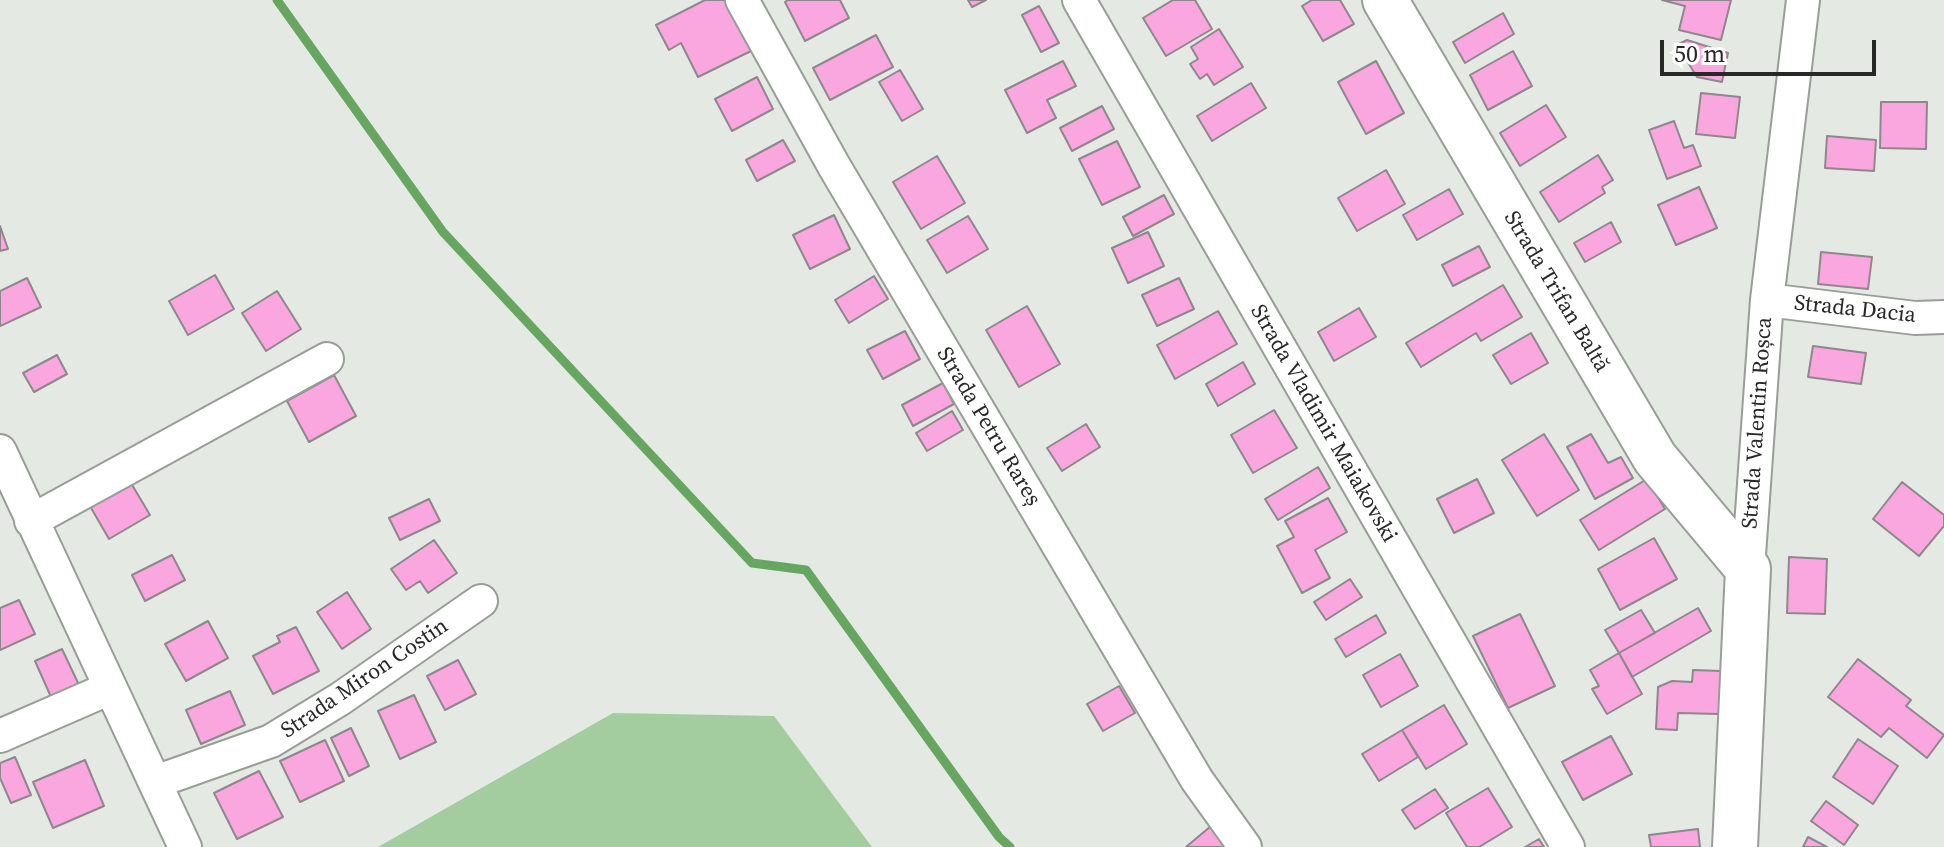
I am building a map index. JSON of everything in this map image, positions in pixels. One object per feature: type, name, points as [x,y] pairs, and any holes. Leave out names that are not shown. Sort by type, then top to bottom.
[{"type":"main road","name":"Strada Trifan Baltă","points":[[1385,0],[1655,458],[1748,569]]},
{"type":"main road","name":"Strada Valentin Roșca","points":[[1735,847],[1748,569]]},
{"type":"street","name":"Strada Petru Rareș","points":[[742,0],[834,166],[1197,780],[1245,847]]},
{"type":"street","name":"Strada Vladimir Maiakovski","points":[[1079,0],[1568,847]]},
{"type":"street","name":"Strada Valentin Roșca","points":[[1748,569],[1767,300],[1803,0]]},
{"type":"street","name":"Strada Dacia","points":[[1767,300],[1915,318],[1944,317]]},
{"type":"street","points":[[31,521],[327,359]]},
{"type":"street","points":[[0,451],[108,689],[185,847]]},
{"type":"street","name":"Strada Miron Costin","points":[[155,782],[271,741],[340,699],[481,601]]},
{"type":"street","points":[[0,736],[108,689]]},
{"type":"green space","points":[[613,713],[774,716],[872,847],[378,847]]},
{"type":"building","points":[[705,0],[725,0],[751,51],[698,77],[681,43],[669,50],[656,25]]},
{"type":"building","points":[[840,0],[849,18],[805,41],[785,2]]},
{"type":"building","points":[[968,0],[986,0],[972,7]]},
{"type":"building","points":[[1173,0],[1195,0],[1212,29],[1166,56],[1143,18]]},
{"type":"building","points":[[1312,0],[1340,0],[1354,24],[1323,41],[1302,6]]},
{"type":"building","points":[[1662,0],[1731,0],[1721,40],[1679,30],[1685,6]]},
{"type":"building","points":[[1039,6],[1059,43],[1041,52],[1022,15]]},
{"type":"building","points":[[1503,13],[1514,34],[1465,63],[1453,42]]},
{"type":"building","points":[[1219,29],[1243,67],[1214,85],[1207,74],[1200,79],[1190,64],[1198,59],[1191,47]]},
{"type":"building","points":[[876,35],[893,67],[830,100],[813,68]]},
{"type":"building","points":[[1687,40],[1728,53],[1722,82],[1697,77],[1677,45]]},
{"type":"building","points":[[1513,51],[1532,86],[1488,110],[1470,75]]},
{"type":"building","points":[[1063,61],[1076,86],[1047,100],[1056,118],[1027,133],[1005,90]]},
{"type":"building","points":[[1376,61],[1404,113],[1366,134],[1338,82]]},
{"type":"building","points":[[900,70],[923,109],[902,121],[879,82]]},
{"type":"building","points":[[757,77],[773,109],[732,131],[715,99]]},
{"type":"building","points":[[1251,83],[1266,108],[1212,141],[1197,116]]},
{"type":"building","points":[[1701,93],[1740,97],[1735,138],[1696,134]]},
{"type":"building","points":[[1881,102],[1927,102],[1926,149],[1880,148]]},
{"type":"building","points":[[1546,105],[1566,137],[1520,166],[1500,133]]},
{"type":"building","points":[[1102,106],[1114,129],[1072,151],[1060,128]]},
{"type":"building","points":[[1674,121],[1684,148],[1693,145],[1701,166],[1667,179],[1649,130]]},
{"type":"building","points":[[1827,136],[1876,140],[1874,171],[1825,168]]},
{"type":"building","points":[[783,140],[795,161],[757,181],[746,160]]},
{"type":"building","points":[[1117,141],[1140,187],[1102,205],[1079,159]]},
{"type":"building","points":[[1598,155],[1613,180],[1602,187],[1605,193],[1559,222],[1540,192]]},
{"type":"building","points":[[937,156],[965,203],[921,229],[893,182]]},
{"type":"building","points":[[1386,170],[1405,204],[1357,231],[1338,198]]},
{"type":"building","points":[[1699,187],[1717,228],[1676,245],[1658,205]]},
{"type":"building","points":[[1449,189],[1463,214],[1417,240],[1403,215]]},
{"type":"building","points":[[1164,195],[1174,214],[1133,236],[1123,217]]},
{"type":"building","points":[[834,215],[850,249],[810,269],[793,235]]},
{"type":"building","points":[[968,216],[988,249],[947,273],[927,240]]},
{"type":"building","points":[[1611,222],[1621,242],[1585,262],[1574,243]]},
{"type":"building","points":[[0,226],[8,249],[0,251]]},
{"type":"building","points":[[1148,232],[1164,266],[1128,283],[1112,248]]},
{"type":"building","points":[[1479,246],[1490,267],[1453,286],[1442,265]]},
{"type":"building","points":[[1821,252],[1872,257],[1868,289],[1818,284]]},
{"type":"building","points":[[215,275],[234,309],[188,335],[169,301]]},
{"type":"building","points":[[874,276],[888,299],[849,323],[835,300]]},
{"type":"building","points":[[27,278],[41,307],[0,326],[0,291]]},
{"type":"building","points":[[1179,278],[1194,309],[1157,326],[1142,295]]},
{"type":"building","points":[[1503,285],[1522,317],[1481,341],[1476,333],[1421,367],[1406,343]]},
{"type":"building","points":[[277,291],[301,329],[266,351],[242,313]]},
{"type":"building","points":[[1027,306],[1060,364],[1019,387],[986,330]]},
{"type":"building","points":[[1359,308],[1376,337],[1334,361],[1318,332]]},
{"type":"building","points":[[1218,311],[1237,344],[1175,379],[1157,345]]},
{"type":"building","points":[[905,331],[920,359],[883,379],[867,350]]},
{"type":"building","points":[[1531,333],[1548,363],[1511,384],[1493,355]]},
{"type":"building","points":[[1813,346],[1866,353],[1861,384],[1808,377]]},
{"type":"building","points":[[57,355],[67,374],[34,392],[23,373]]},
{"type":"building","points":[[1243,362],[1255,384],[1218,406],[1206,384]]},
{"type":"building","points":[[334,375],[356,416],[309,442],[287,401]]},
{"type":"building","points":[[943,383],[954,404],[913,426],[902,405]]},
{"type":"building","points":[[1274,410],[1297,448],[1253,473],[1231,435]]},
{"type":"building","points":[[952,411],[963,430],[927,451],[916,433]]},
{"type":"building","points":[[1086,424],[1100,447],[1062,471],[1047,448]]},
{"type":"building","points":[[1544,434],[1579,490],[1537,516],[1502,460]]},
{"type":"building","points":[[1591,434],[1608,463],[1621,457],[1633,478],[1595,499],[1567,447]]},
{"type":"building","points":[[1318,467],[1330,488],[1278,520],[1265,499]]},
{"type":"building","points":[[128,478],[150,515],[109,539],[87,501]]},
{"type":"building","points":[[1477,479],[1494,513],[1454,533],[1437,499]]},
{"type":"building","points":[[1647,479],[1665,509],[1599,550],[1580,520]]},
{"type":"building","points":[[1902,482],[1944,515],[1944,526],[1919,556],[1873,519]]},
{"type":"building","points":[[1328,498],[1347,532],[1315,550],[1330,578],[1302,593],[1277,546],[1294,537],[1285,521]]},
{"type":"building","points":[[429,499],[440,521],[400,540],[389,518]]},
{"type":"building","points":[[1654,538],[1677,579],[1620,610],[1598,569]]},
{"type":"building","points":[[434,540],[457,573],[428,593],[420,581],[406,590],[391,569]]},
{"type":"building","points":[[172,555],[185,580],[145,601],[132,575]]},
{"type":"building","points":[[1789,557],[1827,559],[1825,614],[1787,613]]},
{"type":"building","points":[[1350,579],[1362,597],[1326,620],[1314,602]]},
{"type":"building","points":[[347,592],[371,629],[342,649],[317,612]]},
{"type":"building","points":[[19,600],[35,634],[0,650],[0,608]]},
{"type":"building","points":[[1698,608],[1711,631],[1632,677],[1619,653]]},
{"type":"building","points":[[1641,610],[1655,633],[1619,653],[1605,630]]},
{"type":"building","points":[[1520,614],[1555,686],[1508,708],[1473,636]]},
{"type":"building","points":[[1376,615],[1386,633],[1346,657],[1335,639]]},
{"type":"building","points":[[208,621],[228,658],[186,681],[165,644]]},
{"type":"building","points":[[296,627],[319,671],[273,694],[253,656],[280,642],[277,636]]},
{"type":"building","points":[[62,649],[79,685],[51,697],[35,661]]},
{"type":"building","points":[[1619,653],[1642,694],[1607,714],[1592,689],[1599,686],[1590,670]]},
{"type":"building","points":[[1400,654],[1418,686],[1381,707],[1363,675]]},
{"type":"building","points":[[1858,659],[1911,700],[1906,706],[1944,735],[1927,758],[1889,728],[1881,737],[1828,697]]},
{"type":"building","points":[[458,660],[476,694],[445,710],[427,676]]},
{"type":"building","points":[[1693,670],[1721,671],[1719,714],[1678,713],[1677,730],[1656,729],[1658,687],[1672,681],[1692,682]]},
{"type":"building","points":[[1119,686],[1135,713],[1103,731],[1087,704]]},
{"type":"building","points":[[230,691],[245,725],[201,744],[186,710]]},
{"type":"building","points":[[414,695],[436,742],[400,759],[378,711]]},
{"type":"building","points":[[1444,705],[1467,744],[1426,769],[1402,730]]},
{"type":"building","points":[[351,728],[369,766],[349,776],[331,738]]},
{"type":"building","points":[[1402,730],[1418,757],[1379,781],[1362,754]]},
{"type":"building","points":[[1611,736],[1632,774],[1583,800],[1562,762]]},
{"type":"building","points":[[1858,739],[1898,766],[1873,804],[1833,777]]},
{"type":"building","points":[[325,740],[344,781],[300,802],[280,761]]},
{"type":"building","points":[[15,757],[31,795],[11,803],[0,778],[0,763]]},
{"type":"building","points":[[85,760],[104,806],[53,828],[33,782]]},
{"type":"building","points":[[259,771],[283,817],[237,839],[214,793]]},
{"type":"building","points":[[1488,788],[1512,827],[1479,847],[1467,847],[1446,813]]},
{"type":"building","points":[[1435,789],[1448,808],[1415,829],[1402,810]]},
{"type":"building","points":[[1826,801],[1858,825],[1844,845],[1811,821]]},
{"type":"building","points":[[1211,826],[1228,847],[1186,847]]},
{"type":"building","points":[[1698,829],[1700,847],[1651,847],[1649,835]]},
{"type":"building","points":[[1808,837],[1827,847],[1803,847]]},
{"type":"building","points":[[1539,839],[1544,847],[1525,847]]},
{"type":"waterway","points":[[277,0],[443,232],[752,563],[806,570],[999,837],[1010,847]]}]
